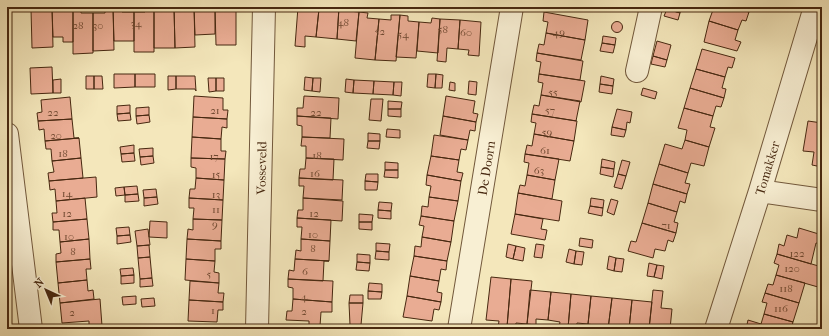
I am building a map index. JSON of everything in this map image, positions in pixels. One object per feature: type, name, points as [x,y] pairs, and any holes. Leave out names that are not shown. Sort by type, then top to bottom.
[{"type":"street","name":"Vosseveld","points":[[257,329],[264,7]]},
{"type":"street","name":"De Doorn","points":[[459,329],[512,7]]},
{"type":"street","points":[[637,71],[651,7]]},
{"type":"street","name":"Tomakker","points":[[716,329],[760,191],[815,7]]},
{"type":"street","points":[[7,134],[31,329]]},
{"type":"street","points":[[760,191],[822,200]]},
{"type":"building","points":[[105,7],[113,7],[114,50],[93,51],[93,13],[105,13]]},
{"type":"building","points":[[113,7],[122,7],[122,12],[134,12],[134,41],[114,41]]},
{"type":"building","points":[[145,7],[154,7],[154,52],[134,52],[134,12],[145,12]]},
{"type":"building","points":[[154,7],[174,7],[175,48],[154,48]]},
{"type":"building","points":[[174,7],[194,7],[195,47],[175,48]]},
{"type":"building","points":[[194,7],[215,7],[215,34],[195,35]]},
{"type":"building","points":[[215,7],[236,7],[236,45],[216,45]]},
{"type":"building","points":[[298,7],[319,9],[316,37],[305,36],[305,47],[295,46]]},
{"type":"building","points":[[331,7],[339,7],[337,39],[316,37],[319,9],[330,10]]},
{"type":"building","points":[[339,7],[348,7],[348,11],[359,12],[356,41],[337,39]]},
{"type":"building","points":[[667,7],[682,7],[680,13],[667,9]]},
{"type":"building","points":[[714,7],[732,7],[749,12],[746,21],[742,20],[738,30],[709,21]]},
{"type":"building","points":[[732,7],[751,7],[749,12]]},
{"type":"building","points":[[52,8],[73,8],[73,42],[63,42],[63,37],[53,37]]},
{"type":"building","points":[[52,8],[53,47],[32,48],[31,9]]},
{"type":"building","points":[[73,8],[81,8],[81,13],[93,13],[93,53],[73,54]]},
{"type":"building","points":[[667,9],[680,13],[678,20],[664,16]]},
{"type":"building","points":[[359,12],[368,13],[367,18],[379,19],[375,60],[355,58]]},
{"type":"building","points":[[544,12],[588,20],[585,40],[546,33],[548,22],[543,21]]},
{"type":"building","points":[[391,15],[400,15],[396,61],[375,60],[379,19],[391,20]]},
{"type":"building","points":[[400,15],[408,16],[408,21],[419,22],[416,58],[396,57]]},
{"type":"building","points":[[432,18],[440,19],[438,53],[417,51],[419,22],[431,23]]},
{"type":"building","points":[[440,19],[460,20],[458,49],[447,48],[446,62],[437,61]]},
{"type":"building","points":[[460,20],[481,22],[479,56],[468,55],[469,50],[458,49]]},
{"type":"building","points":[[709,21],[738,30],[735,40],[741,42],[737,51],[704,42]]},
{"type":"building","points":[[615,22],[619,22],[621,23],[621,31],[615,32],[612,29],[612,25]]},
{"type":"building","points":[[546,33],[585,40],[581,60],[537,53],[539,44],[544,45]]},
{"type":"building","points":[[603,36],[616,38],[615,45],[602,43]]},
{"type":"building","points":[[657,41],[671,45],[667,60],[653,56]]},
{"type":"building","points":[[602,43],[615,45],[613,53],[600,51]]},
{"type":"building","points":[[702,49],[735,58],[732,68],[728,67],[725,77],[696,69]]},
{"type":"building","points":[[537,53],[583,61],[580,80],[539,74],[541,62],[536,61]]},
{"type":"building","points":[[653,56],[667,60],[665,67],[651,64]]},
{"type":"building","points":[[52,67],[53,93],[31,94],[30,68]]},
{"type":"building","points":[[696,69],[725,77],[722,88],[726,89],[724,98],[690,88]]},
{"type":"building","points":[[114,74],[135,74],[135,87],[114,88]]},
{"type":"building","points":[[135,74],[155,74],[155,87],[135,87]]},
{"type":"building","points":[[428,74],[436,74],[435,88],[427,87]]},
{"type":"building","points":[[436,74],[443,75],[442,88],[435,88]]},
{"type":"building","points":[[539,74],[585,81],[581,102],[541,95],[543,83],[538,82]]},
{"type":"building","points":[[86,76],[94,76],[94,89],[86,89]]},
{"type":"building","points":[[94,76],[102,76],[103,89],[94,89]]},
{"type":"building","points":[[168,76],[176,76],[176,89],[168,90]]},
{"type":"building","points":[[176,76],[195,76],[196,91],[195,89],[176,89]]},
{"type":"building","points":[[601,76],[614,79],[613,86],[600,84]]},
{"type":"building","points":[[305,77],[313,78],[312,91],[304,90]]},
{"type":"building","points":[[208,78],[216,78],[216,91],[209,92]]},
{"type":"building","points":[[216,78],[224,78],[224,91],[216,91]]},
{"type":"building","points":[[313,78],[321,78],[320,92],[312,91]]},
{"type":"building","points":[[61,79],[61,93],[53,93],[53,80]]},
{"type":"building","points":[[346,79],[354,80],[353,93],[345,92]]},
{"type":"building","points":[[354,80],[374,81],[373,94],[353,93]]},
{"type":"building","points":[[374,81],[394,82],[393,95],[373,94]]},
{"type":"building","points":[[469,81],[477,82],[476,95],[468,94]]},
{"type":"building","points":[[394,82],[402,82],[401,96],[393,95]]},
{"type":"building","points":[[450,82],[455,83],[455,91],[449,90]]},
{"type":"building","points":[[600,84],[613,86],[612,94],[599,92]]},
{"type":"building","points":[[643,88],[657,92],[655,99],[641,95]]},
{"type":"building","points":[[690,88],[724,98],[721,107],[716,106],[713,116],[684,108]]},
{"type":"building","points":[[541,95],[580,101],[576,121],[532,114],[534,105],[539,106]]},
{"type":"building","points":[[194,96],[223,98],[223,110],[228,110],[227,119],[193,117]]},
{"type":"building","points":[[304,96],[339,98],[338,119],[297,116],[297,108],[303,108]]},
{"type":"building","points":[[446,96],[475,101],[473,113],[478,114],[476,122],[443,116]]},
{"type":"building","points":[[70,97],[72,119],[38,121],[37,113],[42,112],[41,100]]},
{"type":"building","points":[[371,99],[383,99],[381,121],[369,120]]},
{"type":"building","points":[[388,101],[402,102],[401,109],[388,109]]},
{"type":"building","points":[[130,105],[130,113],[117,114],[117,106]]},
{"type":"building","points":[[149,107],[149,115],[136,116],[136,108]]},
{"type":"building","points":[[684,108],[713,116],[710,127],[715,128],[709,147],[685,140],[687,130],[678,128]]},
{"type":"building","points":[[388,109],[401,109],[401,117],[388,116]]},
{"type":"building","points":[[617,109],[632,112],[630,123],[627,122],[626,130],[612,127]]},
{"type":"building","points":[[130,113],[131,120],[118,121],[117,114]]},
{"type":"building","points":[[532,114],[577,121],[574,141],[534,134],[536,123],[531,122]]},
{"type":"building","points":[[149,115],[150,122],[137,124],[136,116]]},
{"type":"building","points":[[297,116],[331,118],[330,138],[302,137],[302,126],[297,125]]},
{"type":"building","points":[[443,116],[476,122],[475,131],[470,130],[468,140],[440,135]]},
{"type":"building","points":[[193,117],[227,119],[227,128],[222,127],[221,139],[192,137]]},
{"type":"building","points":[[72,119],[74,138],[79,138],[45,141],[44,129],[39,130],[38,121]]},
{"type":"building","points":[[808,121],[822,123],[822,167],[812,165],[814,152],[803,151]]},
{"type":"building","points":[[612,127],[626,130],[624,137],[611,135]]},
{"type":"building","points":[[387,129],[400,130],[400,138],[386,137]]},
{"type":"building","points":[[368,133],[380,134],[380,141],[368,141]]},
{"type":"building","points":[[534,134],[574,141],[570,161],[525,154],[527,145],[532,146]]},
{"type":"building","points":[[434,135],[468,140],[466,150],[461,149],[459,160],[431,156]]},
{"type":"building","points":[[192,137],[221,139],[221,151],[226,151],[225,159],[191,158]]},
{"type":"building","points":[[302,137],[344,139],[343,160],[306,158],[306,146],[301,146]]},
{"type":"building","points":[[79,138],[81,158],[52,161],[51,149],[46,149],[45,141]]},
{"type":"building","points":[[685,140],[709,147],[704,166],[691,163],[688,173],[659,164],[665,144],[682,149]]},
{"type":"building","points":[[368,141],[380,141],[379,149],[367,148]]},
{"type":"building","points":[[134,145],[134,153],[121,154],[120,147]]},
{"type":"building","points":[[153,148],[153,156],[140,157],[139,149]]},
{"type":"building","points":[[134,153],[135,161],[122,162],[121,154]]},
{"type":"building","points":[[525,154],[559,159],[555,180],[527,175],[529,163],[524,162]]},
{"type":"building","points":[[153,156],[154,163],[141,165],[140,157]]},
{"type":"building","points":[[431,156],[459,160],[457,172],[463,173],[461,181],[427,175]]},
{"type":"building","points":[[81,158],[83,178],[49,181],[48,173],[54,172],[52,161]]},
{"type":"building","points":[[191,158],[225,159],[224,180],[196,178],[196,168],[191,167]]},
{"type":"building","points":[[306,158],[334,159],[333,180],[299,178],[300,169],[305,169]]},
{"type":"building","points":[[602,159],[615,162],[614,169],[601,167]]},
{"type":"building","points":[[622,160],[630,162],[626,176],[618,174]]},
{"type":"building","points":[[385,162],[398,163],[398,170],[385,170]]},
{"type":"building","points":[[659,164],[688,173],[685,183],[690,184],[687,194],[653,184]]},
{"type":"building","points":[[601,167],[614,169],[613,177],[600,174]]},
{"type":"building","points":[[385,170],[398,170],[398,178],[384,177]]},
{"type":"building","points":[[366,174],[378,174],[378,182],[365,181]]},
{"type":"building","points":[[618,174],[626,176],[622,189],[614,187]]},
{"type":"building","points":[[427,175],[461,181],[458,201],[429,197],[431,186],[426,185]]},
{"type":"building","points":[[527,175],[555,180],[552,199],[518,193],[520,185],[525,186]]},
{"type":"building","points":[[96,177],[97,197],[56,201],[55,189],[50,190],[49,181]]},
{"type":"building","points":[[196,178],[224,180],[223,200],[189,198],[190,189],[195,189]]},
{"type":"building","points":[[299,178],[343,180],[342,200],[303,198],[304,186],[299,186]]},
{"type":"building","points":[[365,181],[378,182],[377,190],[365,190]]},
{"type":"building","points":[[653,184],[687,194],[685,203],[680,201],[677,212],[648,203]]},
{"type":"building","points":[[137,186],[138,194],[125,195],[124,187]]},
{"type":"building","points":[[124,187],[125,195],[116,196],[115,188]]},
{"type":"building","points":[[156,189],[157,197],[144,198],[143,190]]},
{"type":"building","points":[[518,193],[562,201],[559,221],[515,214]]},
{"type":"building","points":[[138,194],[139,201],[125,202],[125,195]]},
{"type":"building","points":[[157,197],[158,204],[144,206],[144,198]]},
{"type":"building","points":[[429,197],[458,201],[454,221],[421,216],[422,206],[428,207]]},
{"type":"building","points":[[85,198],[87,219],[53,222],[52,213],[57,213],[56,201]]},
{"type":"building","points":[[189,198],[223,200],[222,220],[193,219],[194,208],[189,208]]},
{"type":"building","points":[[303,198],[343,201],[342,221],[297,218],[298,210],[303,210]]},
{"type":"building","points":[[591,198],[604,200],[603,208],[590,206]]},
{"type":"building","points":[[611,199],[618,201],[614,215],[607,212]]},
{"type":"building","points":[[379,202],[392,203],[391,211],[378,210]]},
{"type":"building","points":[[648,203],[677,212],[674,222],[678,223],[676,233],[642,223]]},
{"type":"building","points":[[590,206],[603,208],[602,216],[588,213]]},
{"type":"building","points":[[378,210],[391,211],[391,219],[378,218]]},
{"type":"building","points":[[359,214],[373,215],[372,222],[359,222]]},
{"type":"building","points":[[515,214],[543,219],[541,229],[547,230],[545,240],[511,234]]},
{"type":"building","points":[[421,216],[454,221],[451,242],[422,237],[424,226],[419,225]]},
{"type":"building","points":[[297,218],[331,220],[330,241],[301,239],[302,227],[297,227]]},
{"type":"building","points":[[87,219],[89,239],[60,242],[59,230],[53,230],[53,222]]},
{"type":"building","points":[[193,219],[222,220],[221,241],[187,239],[188,229],[193,230]]},
{"type":"building","points":[[150,221],[167,222],[167,238],[149,237]]},
{"type":"building","points":[[359,222],[372,222],[372,230],[359,229]]},
{"type":"building","points":[[642,223],[676,233],[673,242],[668,240],[665,251],[655,249],[653,258],[628,251],[631,241],[636,242]]},
{"type":"building","points":[[129,227],[130,235],[117,236],[116,228]]},
{"type":"building","points":[[799,228],[822,235],[822,244],[816,243],[811,264],[777,254],[779,244],[784,246],[787,235],[797,238]]},
{"type":"building","points":[[148,229],[150,245],[137,246],[135,231]]},
{"type":"building","points":[[130,235],[131,242],[117,244],[117,236]]},
{"type":"building","points":[[422,237],[451,242],[447,261],[414,256],[415,246],[421,247]]},
{"type":"building","points":[[580,238],[593,240],[592,248],[579,246]]},
{"type":"building","points":[[89,239],[90,259],[56,262],[56,254],[61,253],[60,242]]},
{"type":"building","points":[[187,239],[221,241],[221,249],[215,249],[215,261],[186,259]]},
{"type":"building","points":[[301,239],[330,241],[329,261],[295,259],[296,250],[301,251]]},
{"type":"building","points":[[376,243],[390,244],[389,252],[376,251]]},
{"type":"building","points":[[508,244],[516,246],[513,259],[506,257]]},
{"type":"building","points":[[536,244],[544,245],[542,258],[534,257]]},
{"type":"building","points":[[149,245],[150,257],[138,258],[137,246]]},
{"type":"building","points":[[516,246],[525,248],[523,261],[513,259]]},
{"type":"building","points":[[569,249],[576,251],[574,264],[566,262]]},
{"type":"building","points":[[376,251],[389,252],[389,260],[375,259]]},
{"type":"building","points":[[576,251],[584,252],[582,265],[574,264]]},
{"type":"building","points":[[357,254],[370,255],[370,263],[357,262]]},
{"type":"building","points":[[777,254],[822,267],[818,287],[776,275],[779,265],[774,263]]},
{"type":"building","points":[[414,256],[447,261],[446,270],[441,269],[439,281],[410,276]]},
{"type":"building","points":[[609,256],[616,258],[614,271],[607,269]]},
{"type":"building","points":[[150,257],[152,278],[140,279],[138,258]]},
{"type":"building","points":[[616,258],[624,259],[622,272],[614,271]]},
{"type":"building","points":[[90,259],[91,269],[86,269],[87,280],[58,283],[56,262]]},
{"type":"building","points":[[186,259],[215,261],[214,272],[219,273],[219,283],[185,280]]},
{"type":"building","points":[[295,259],[329,261],[324,261],[323,281],[288,279],[289,270],[294,271]]},
{"type":"building","points":[[357,262],[370,263],[369,271],[356,270]]},
{"type":"building","points":[[649,263],[657,265],[654,277],[647,276]]},
{"type":"building","points":[[657,265],[664,266],[662,279],[654,277]]},
{"type":"building","points":[[133,268],[134,275],[121,276],[120,269]]},
{"type":"building","points":[[134,275],[134,283],[121,284],[121,276]]},
{"type":"building","points":[[776,275],[805,283],[799,303],[765,293],[768,284],[773,285]]},
{"type":"building","points":[[410,276],[439,281],[437,292],[442,293],[441,302],[407,296]]},
{"type":"building","points":[[491,277],[511,279],[507,327],[498,327],[499,321],[486,320]]},
{"type":"building","points":[[152,278],[153,286],[140,287],[140,279]]},
{"type":"building","points":[[288,279],[333,281],[332,302],[293,299],[293,288],[288,287]]},
{"type":"building","points":[[511,279],[532,281],[527,324],[516,323],[515,328],[507,327]]},
{"type":"building","points":[[87,280],[88,291],[93,290],[94,299],[60,303],[58,283]]},
{"type":"building","points":[[190,281],[219,283],[218,293],[224,293],[223,302],[189,300]]},
{"type":"building","points":[[369,283],[382,284],[382,292],[368,291]]},
{"type":"building","points":[[530,290],[551,292],[548,320],[536,319],[536,325],[527,324]]},
{"type":"building","points":[[653,290],[663,291],[661,308],[672,309],[670,329],[649,329]]},
{"type":"building","points":[[368,291],[382,292],[381,299],[368,299]]},
{"type":"building","points":[[551,292],[571,294],[568,328],[559,327],[560,322],[548,320]]},
{"type":"building","points":[[765,293],[799,303],[793,322],[764,314],[767,303],[762,302]]},
{"type":"building","points":[[571,294],[591,296],[588,324],[577,323],[576,329],[568,328]]},
{"type":"building","points":[[350,295],[363,295],[363,303],[349,303]]},
{"type":"building","points":[[136,296],[136,304],[123,305],[122,297]]},
{"type":"building","points":[[407,296],[441,302],[439,310],[434,309],[432,321],[403,317]]},
{"type":"building","points":[[591,296],[612,298],[608,329],[600,329],[600,326],[588,324]]},
{"type":"building","points":[[154,298],[155,306],[142,307],[141,299]]},
{"type":"building","points":[[612,298],[632,300],[629,329],[617,327],[617,329],[608,329]]},
{"type":"building","points":[[100,299],[102,326],[89,327],[89,321],[62,323],[60,303]]},
{"type":"building","points":[[293,299],[332,302],[332,312],[321,312],[320,326],[309,325],[309,321],[286,320],[287,311],[292,311]]},
{"type":"building","points":[[189,300],[223,302],[223,310],[218,310],[217,322],[188,321]]},
{"type":"building","points":[[632,300],[652,302],[649,329],[629,329]]},
{"type":"building","points":[[349,303],[363,303],[361,325],[350,325]]},
{"type":"building","points":[[764,314],[793,322],[791,329],[746,329],[748,320],[761,324]]}]
